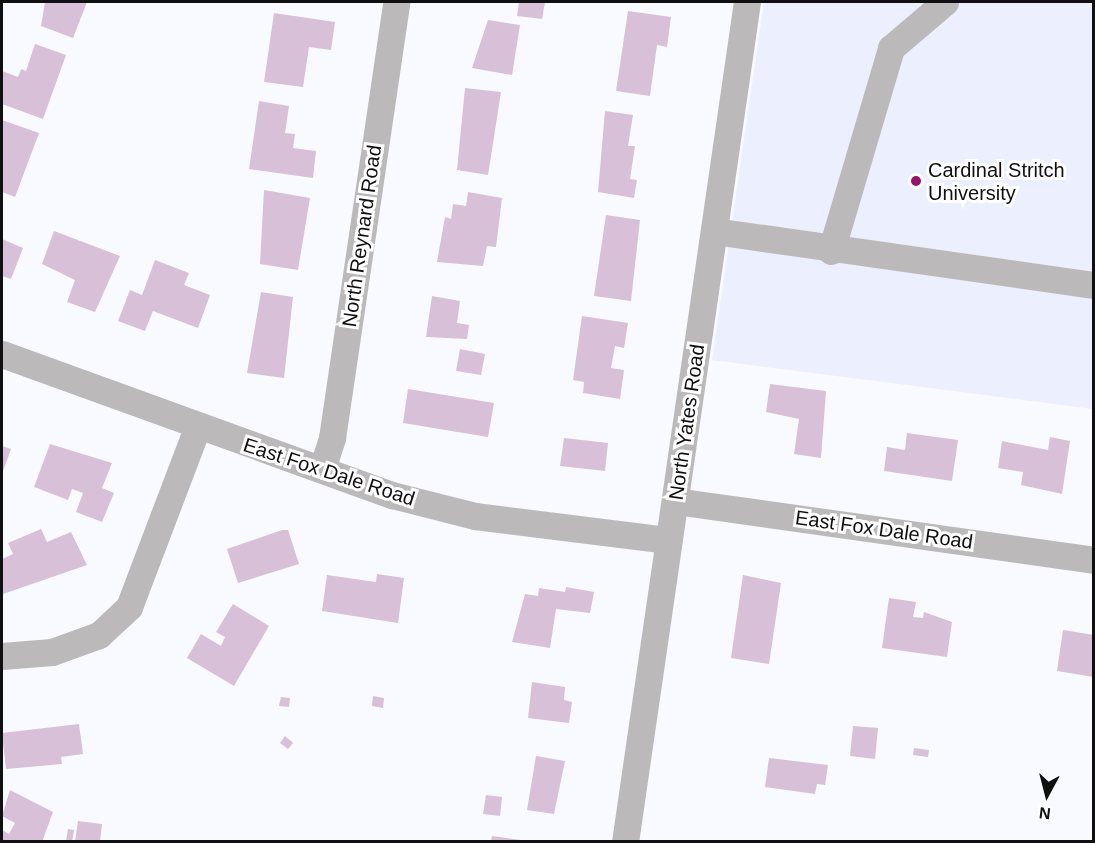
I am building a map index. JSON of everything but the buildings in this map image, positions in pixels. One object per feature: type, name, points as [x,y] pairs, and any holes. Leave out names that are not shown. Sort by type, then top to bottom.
[{"type":"street","name":"North Reynard Road","points":[[322,469],[332,438],[396,2]]},
{"type":"street","name":"North Yates Road","points":[[625,842],[747,2]]},
{"type":"street","points":[[831,251],[891,48],[945,2]]},
{"type":"street","points":[[714,231],[831,251],[1094,285]]},
{"type":"street","name":"East Fox Dale Road","points":[[2,354],[197,428],[322,469],[392,495],[475,516],[669,540]]},
{"type":"street","points":[[2,656],[52,652],[99,635],[129,607],[197,428]]},
{"type":"street","name":"East Fox Dale Road","points":[[675,501],[1094,560]]},
{"type":"shaded area","name":"Cardinal Stritch University","points":[[764,2],[1093,2],[1093,409],[712,360]]},
{"type":"place","name":"Cardinal Stritch University","points":[[916,181]]}]
